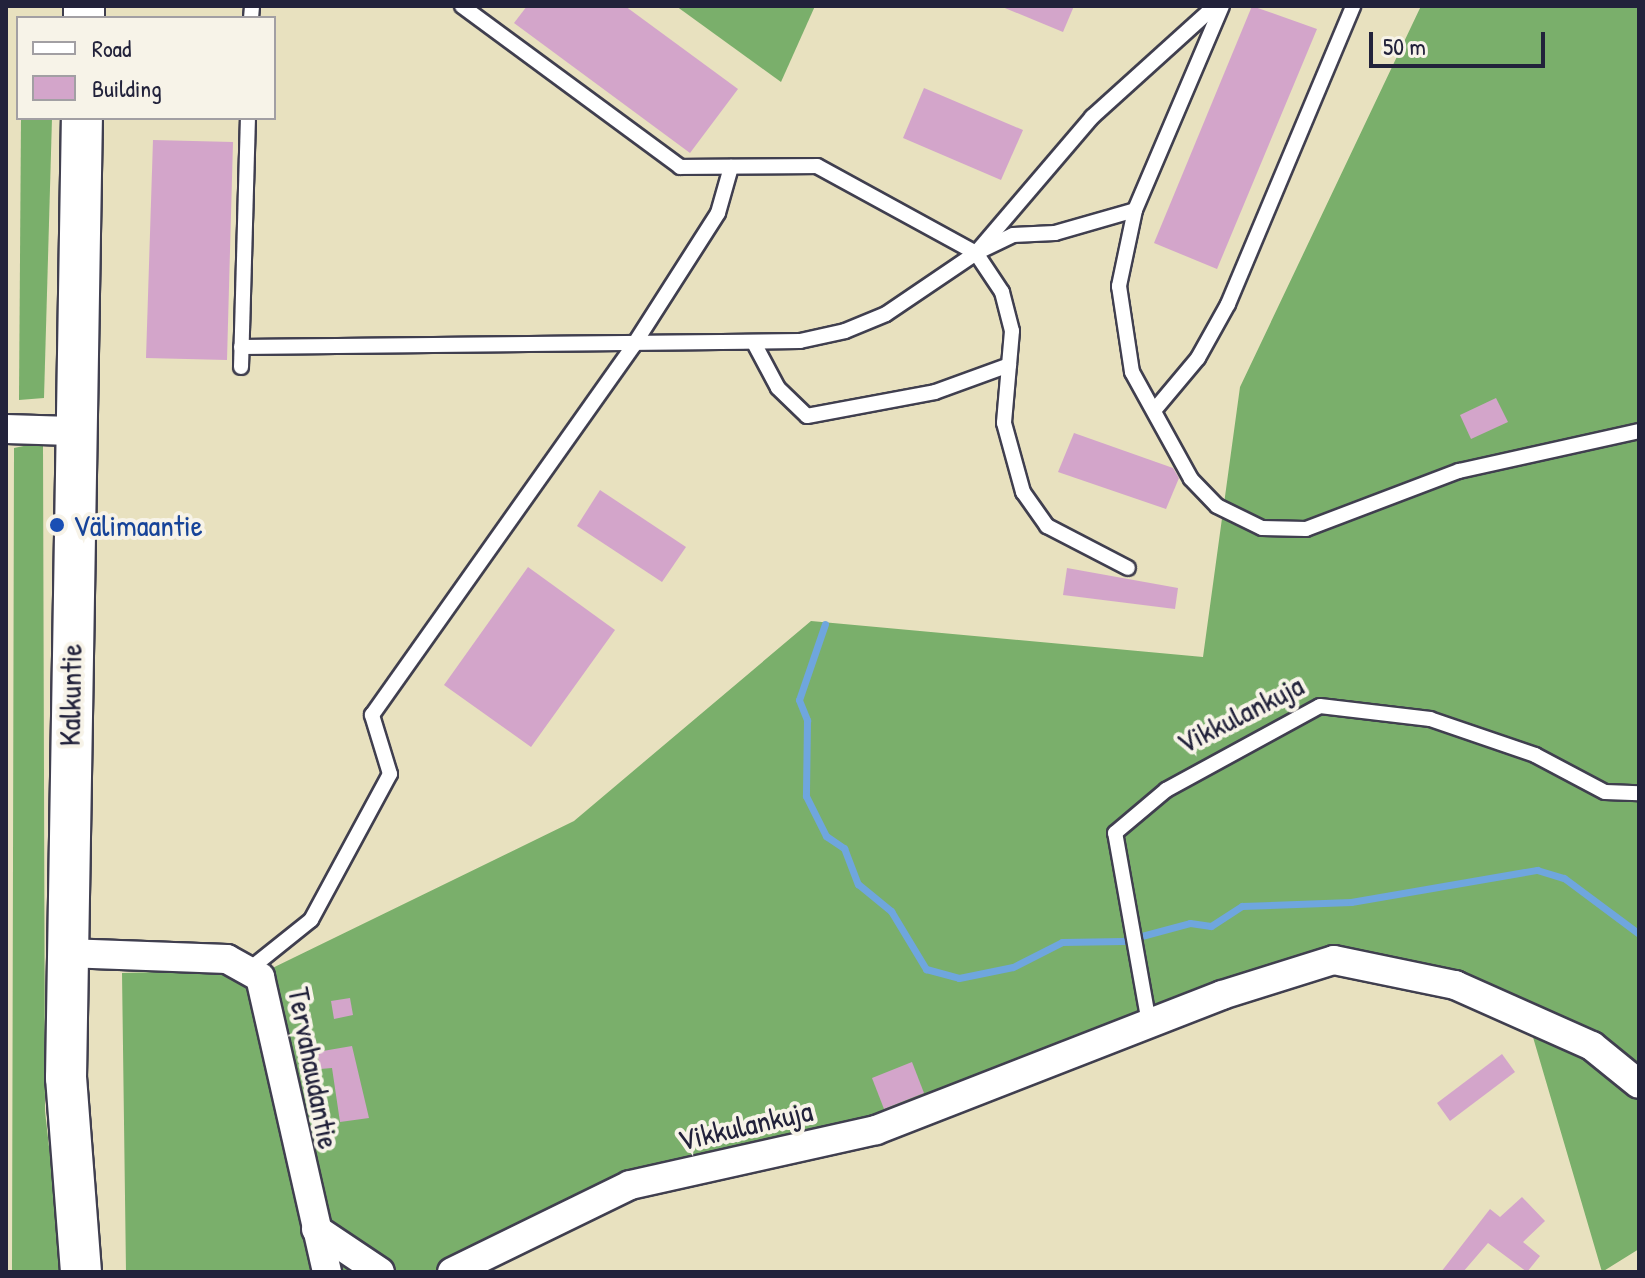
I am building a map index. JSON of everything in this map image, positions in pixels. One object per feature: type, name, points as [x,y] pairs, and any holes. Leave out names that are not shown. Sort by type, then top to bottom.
[{"type":"street","name":"Kalkuntie","points":[[81,1272],[70,1165],[66,953],[82,120]]},
{"type":"street","points":[[6,429],[74,431]]},
{"type":"street","name":"Tervahaudantie","points":[[66,953],[227,959],[251,968],[268,997],[327,1272]]},
{"type":"street","name":"Vikkulankuja","points":[[452,1272],[630,1185],[876,1130],[1149,1023],[1334,960],[1455,985],[1592,1046],[1639,1084]]},
{"type":"street","points":[[316,1229],[380,1272]]},
{"type":"lane","points":[[462,6],[680,167],[817,166],[976,253],[1002,292],[1012,331],[1004,423],[1023,492],[1047,526],[1128,568]]},
{"type":"lane","points":[[976,253],[1112,97],[1215,6]]},
{"type":"lane","points":[[1222,6],[1135,210],[1119,286],[1122,333],[1132,372],[1157,407],[1191,479],[1217,506],[1262,528],[1306,529],[1459,471],[1639,431]]},
{"type":"lane","points":[[1157,407],[1198,358],[1228,304],[1353,6]]},
{"type":"lane","points":[[241,367],[248,120]]},
{"type":"lane","points":[[251,968],[311,920],[390,774],[372,715],[633,346],[718,213],[731,167]]},
{"type":"lane","points":[[241,347],[633,346],[800,341],[886,314],[976,253],[1013,235],[1055,233],[1135,210]]},
{"type":"lane","points":[[754,343],[778,388],[807,416],[935,392],[1009,365]]},
{"type":"lane","name":"Vikkulankuja","points":[[1149,1023],[1115,833],[1166,790],[1320,706],[1430,719],[1535,755],[1605,792],[1639,793]]},
{"type":"green space","points":[[676,6],[815,6],[781,82]]},
{"type":"green space","points":[[1421,6],[1639,6],[1639,1249],[1602,1272],[1530,1027],[1334,960],[874,1122],[627,1181],[478,1272],[126,1272],[122,973],[233,970],[252,978],[574,821],[811,621],[1203,657],[1240,387]]},
{"type":"green space","points":[[21,120],[52,120],[44,398],[19,400]]},
{"type":"green space","points":[[43,442],[45,1111],[63,1272],[12,1272],[14,448]]},
{"type":"building","points":[[527,6],[625,6],[738,89],[690,153],[514,23]]},
{"type":"building","points":[[1000,6],[1074,6],[1063,32]]},
{"type":"building","points":[[1252,6],[1317,29],[1217,269],[1154,243]]},
{"type":"building","points":[[924,88],[1023,130],[1001,180],[903,138]]},
{"type":"building","points":[[153,140],[233,142],[227,360],[146,358]]},
{"type":"building","points":[[1496,398],[1508,422],[1471,439],[1460,415]]},
{"type":"building","points":[[1074,433],[1173,468],[1179,478],[1166,509],[1058,472]]},
{"type":"building","points":[[600,490],[686,547],[662,582],[577,526]]},
{"type":"building","points":[[528,567],[615,630],[531,747],[444,685]]},
{"type":"building","points":[[1067,568],[1178,588],[1175,609],[1063,595]]},
{"type":"building","points":[[350,998],[353,1015],[334,1019],[331,1001]]},
{"type":"building","points":[[352,1046],[369,1118],[340,1122],[332,1068],[320,1069],[317,1052]]},
{"type":"building","points":[[1502,1054],[1515,1072],[1450,1121],[1437,1103]]},
{"type":"building","points":[[912,1062],[924,1093],[884,1109],[872,1078]]},
{"type":"building","points":[[1522,1197],[1545,1221],[1523,1242],[1540,1256],[1527,1272],[1488,1243],[1463,1272],[1441,1272],[1490,1209],[1500,1217]]},
{"type":"waterway","points":[[825,624],[799,700],[807,720],[806,796],[826,836],[844,848],[858,884],[891,911],[926,969],[959,978],[1013,967],[1062,942],[1123,941],[1190,923],[1211,926],[1242,906],[1351,902],[1537,870],[1564,878],[1639,934]]},
{"type":"place","name":"Välimaantie","points":[[57,525]]}]
